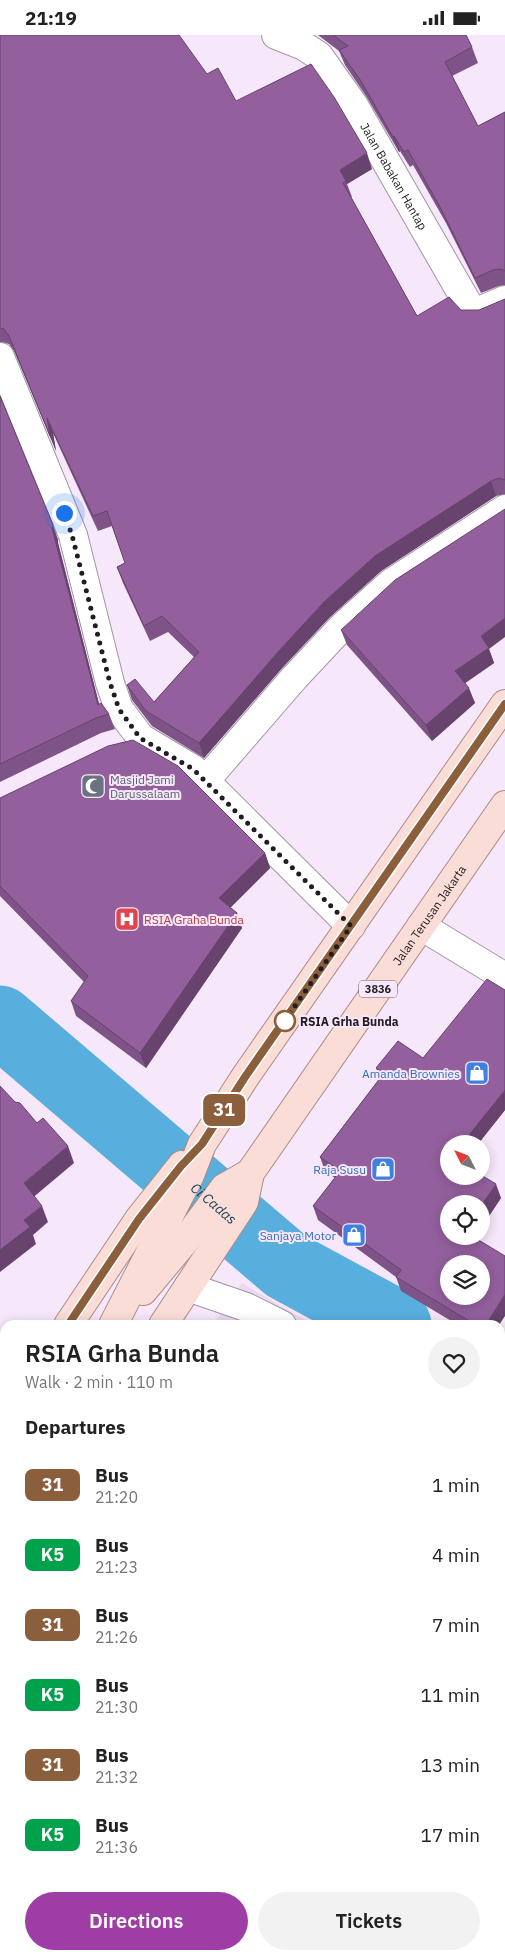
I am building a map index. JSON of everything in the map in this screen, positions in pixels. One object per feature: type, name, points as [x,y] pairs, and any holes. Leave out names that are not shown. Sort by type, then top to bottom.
[{"type":"main road","points":[[71,1320],[139,1219],[186,1170],[245,1077],[505,704]]},
{"type":"main road","name":"Jalan Terusan Jakarta","points":[[166,1320],[204,1261],[234,1195],[505,805]]},
{"type":"main road","points":[[117,1320],[171,1239],[186,1170]]},
{"type":"main road","name":"Jalan Terusan Jakarta","points":[[171,1239],[234,1195]]},
{"type":"street","name":"Jalan Babakan Hantap","points":[[276,35],[304,46],[319,57],[353,104],[473,311],[479,311],[505,300]]},
{"type":"street","points":[[0,357],[72,535],[110,683],[128,741],[193,769],[351,926]]},
{"type":"street","points":[[205,781],[295,677],[342,628],[391,583],[505,509]]},
{"type":"street","points":[[421,926],[505,977]]},
{"type":"street","points":[[188,1287],[246,1307],[272,1320]]},
{"type":"shaded area","points":[[242,1283],[305,1320],[216,1320]]},
{"type":"building","points":[[0,35],[179,35],[207,74],[218,68],[236,101],[311,64],[334,97],[367,153],[340,170],[346,181],[343,183],[417,316],[449,297],[461,310],[479,310],[505,299],[505,480],[499,478],[491,481],[375,556],[324,602],[199,743],[146,711],[127,685],[135,679],[154,702],[199,652],[162,616],[144,626],[117,567],[125,563],[107,511],[93,516],[47,418],[50,436],[9,336],[4,329],[0,328]]},
{"type":"building","points":[[333,35],[466,35],[472,47],[445,62],[478,126],[505,112],[505,271],[501,269],[493,270],[475,278],[440,207],[408,150],[404,152],[393,137],[361,81],[339,50],[348,46]]},
{"type":"building","points":[[0,396],[53,525],[52,528],[98,705],[101,703],[109,714],[96,718],[0,764]]},
{"type":"building","points":[[505,509],[505,618],[481,636],[489,648],[455,671],[469,688],[426,725],[341,630],[395,580]]},
{"type":"building","name":"RSIA Graha Bunda","points":[[133,740],[178,766],[265,853],[219,898],[237,913],[140,1053],[71,1001],[88,976],[0,886],[0,798],[108,746]]},
{"type":"building","points":[[487,979],[505,990],[505,1090],[469,1135],[440,1135],[440,1185],[490,1185],[490,1180],[496,1184],[488,1195],[440,1195],[440,1245],[487,1245],[505,1256],[505,1294],[489,1320],[468,1320],[443,1305],[490,1305],[490,1255],[440,1255],[440,1303],[396,1277],[401,1270],[313,1206],[340,1171],[320,1157],[384,1073],[376,1068],[398,1041],[423,1058]]},
{"type":"building","points":[[0,1086],[15,1102],[20,1103],[37,1123],[43,1118],[68,1146],[24,1183],[42,1206],[24,1220],[30,1227],[0,1250]]},
{"type":"waterway","name":"Ci Cadas","points":[[0,1021],[287,1266],[387,1320]]},
{"type":"bus line","name":"31","points":[[71,1320],[139,1219],[181,1166],[202,1144],[245,1077],[505,704]]},
{"type":"place","name":"Masjid Jami Darussalaam","points":[[93,786]]},
{"type":"place","name":"RSIA Graha Bunda","points":[[127,919]]},
{"type":"place","name":"RSIA Grha Bunda","points":[[285,1021]]},
{"type":"place","name":"Amanda Brownies","points":[[477,1073]]},
{"type":"place","name":"Raja Susu","points":[[383,1169]]},
{"type":"place","name":"Sanjaya Motor","points":[[354,1235]]},
{"type":"route","points":[[64,513],[72,535],[110,683],[119,709],[140,738],[193,769],[351,926],[281,1026],[285,1021]]}]
